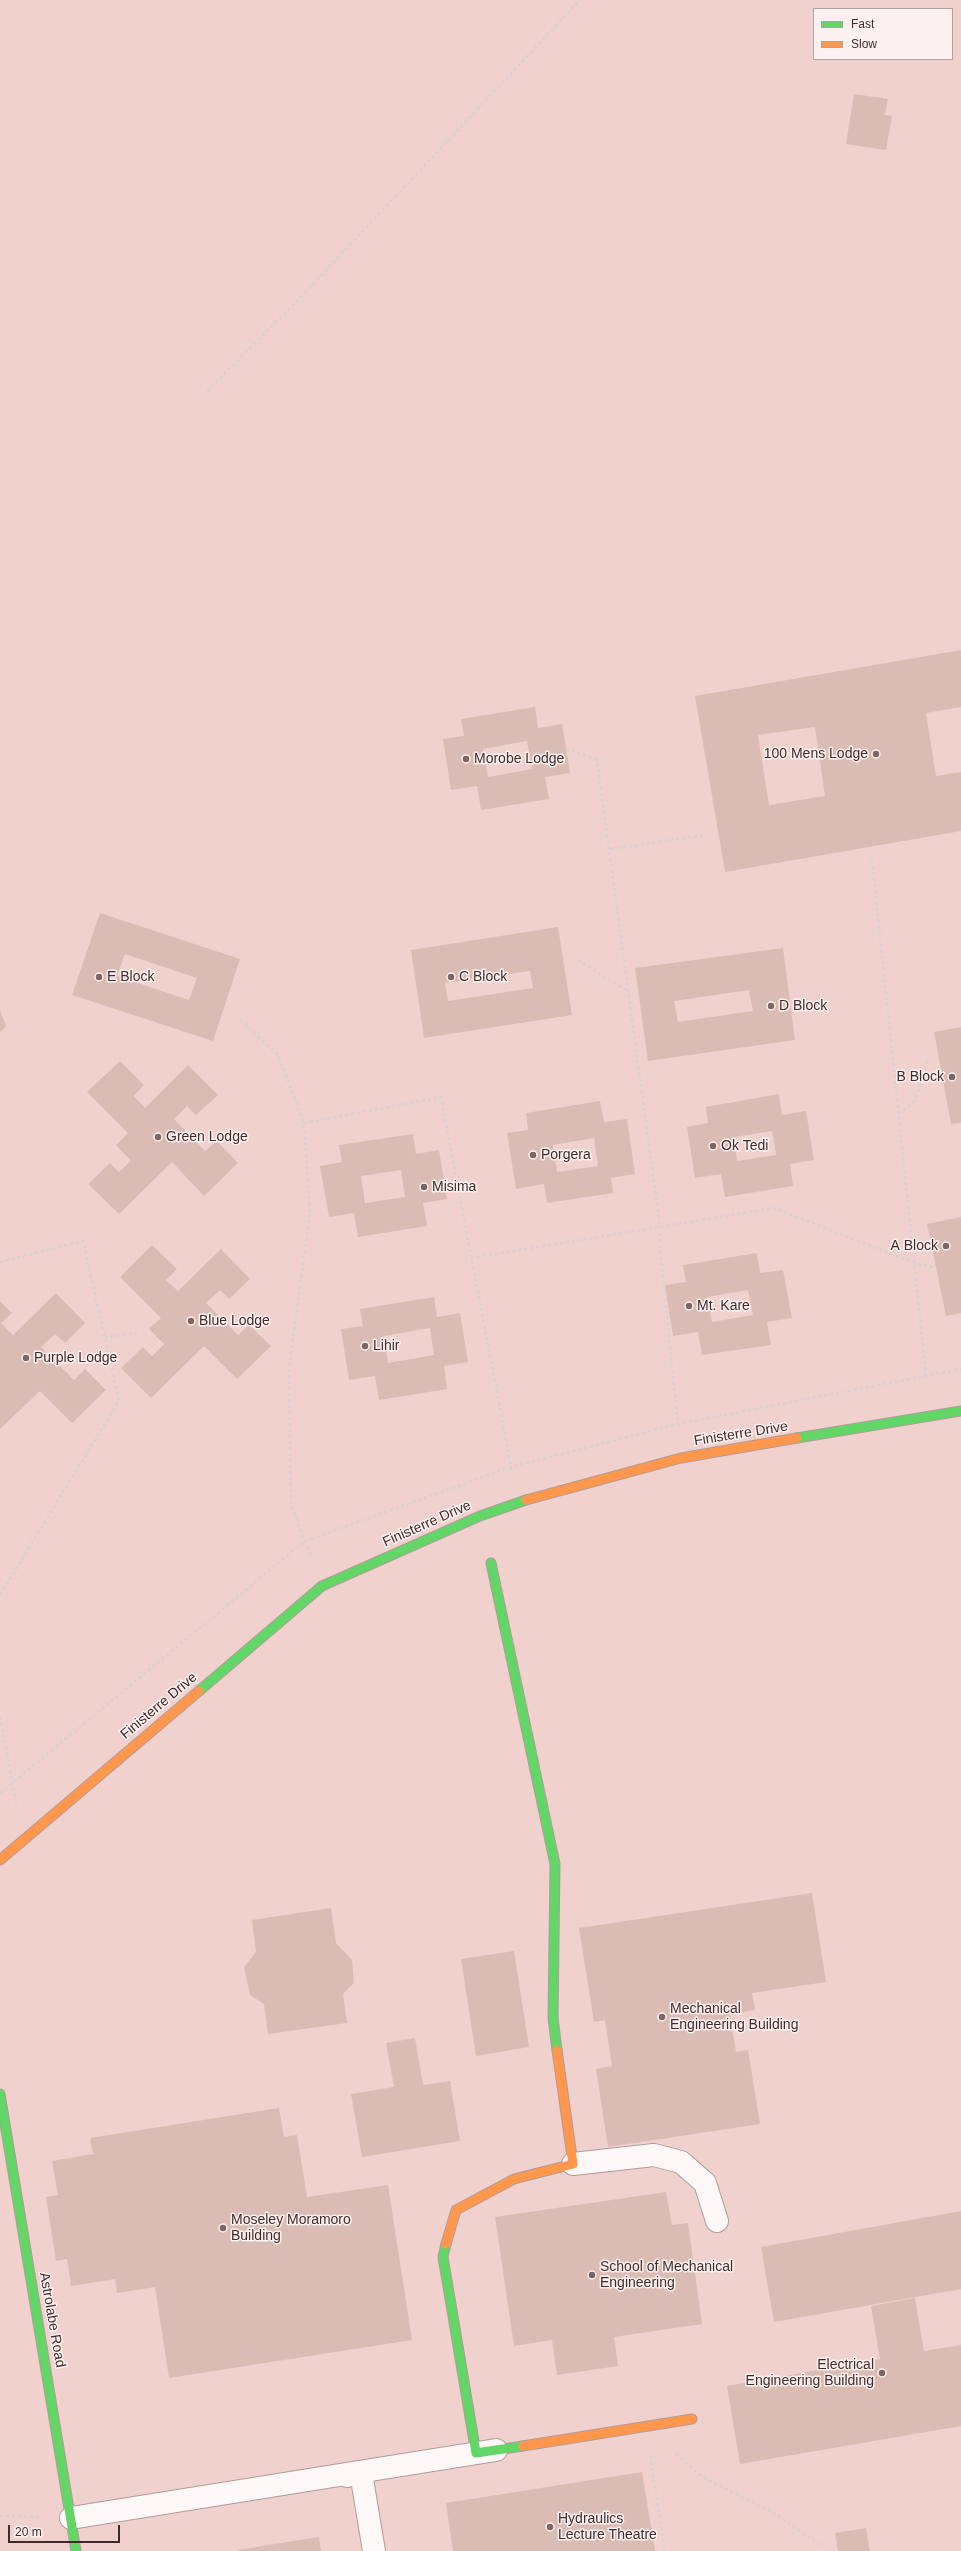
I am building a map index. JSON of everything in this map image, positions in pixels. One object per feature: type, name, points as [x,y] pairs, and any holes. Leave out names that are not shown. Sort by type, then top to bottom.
[{"type":"street","name":"Finisterre Drive","points":[[0,1860],[322,1586],[480,1516],[518,1502],[681,1458],[961,1412]]},
{"type":"street","points":[[491,1563],[555,1864],[553,2018],[573,2164]]},
{"type":"street","name":"Astrolabe Road","points":[[0,2094],[76,2551]]},
{"type":"street","points":[[476,2453],[443,2258],[456,2210],[513,2177],[573,2164],[654,2155],[681,2162],[705,2183],[717,2221]]},
{"type":"street","points":[[476,2453],[692,2419]]},
{"type":"street","points":[[71,2518],[361,2473],[476,2453],[692,2419]]},
{"type":"street","points":[[361,2473],[374,2551]]},
{"type":"path","points":[[207,391],[300,298],[580,0]]},
{"type":"path","points":[[566,750],[597,760],[611,849],[660,1226],[660,1245],[681,1458]]},
{"type":"path","points":[[611,849],[703,834]]},
{"type":"path","points":[[872,860],[926,1376]]},
{"type":"path","points":[[578,960],[630,992]]},
{"type":"path","points":[[240,1020],[278,1055],[304,1123],[310,1213],[289,1368],[291,1505],[322,1586]]},
{"type":"path","points":[[899,1114],[915,1101],[928,1060]]},
{"type":"path","points":[[304,1123],[441,1097],[518,1502]]},
{"type":"path","points":[[471,1258],[774,1208],[914,1264],[936,1268]]},
{"type":"path","points":[[0,1262],[83,1241],[119,1401],[0,1595]]},
{"type":"path","points":[[105,1337],[139,1333]]},
{"type":"path","points":[[0,1717],[23,1840]]},
{"type":"path","points":[[644,2426],[701,2476],[777,2515],[820,2545]]},
{"type":"path","points":[[644,2426],[665,2551]]},
{"type":"path","points":[[0,2516],[71,2518]]},
{"type":"building","points":[[854,94],[888,99],[885,115],[892,116],[886,150],[846,144]]},
{"type":"building","name":"100 Mens Lodge","points":[[961,650],[961,707],[926,713],[936,776],[961,772],[961,831],[725,872],[695,696]],"holes":[[[815,727],[825,796],[769,805],[758,735]]]},
{"type":"building","name":"Morobe Lodge","points":[[535,707],[538,728],[562,724],[570,773],[545,777],[549,799],[481,810],[477,786],[451,790],[443,739],[464,736],[461,719]],"holes":[[[527,741],[532,769],[488,777],[483,749]]]},
{"type":"building","name":"E Block","points":[[100,913],[240,959],[213,1041],[72,995]],"holes":[[[125,954],[197,978],[189,1000],[117,976]]]},
{"type":"building","name":"C Block","points":[[558,927],[572,1015],[424,1038],[411,950]],"holes":[[[530,971],[533,988],[448,1001],[445,983]]]},
{"type":"building","name":"D Block","points":[[783,948],[795,1040],[648,1061],[635,968]],"holes":[[[749,990],[753,1011],[678,1022],[674,1001]]]},
{"type":"building","points":[[0,1010],[6,1026],[0,1033]]},
{"type":"building","name":"B Block","points":[[961,1027],[961,1123],[951,1124],[934,1032]]},
{"type":"building","name":"Green Lodge","points":[[120,1061],[144,1085],[134,1096],[145,1108],[188,1065],[218,1095],[196,1115],[187,1106],[174,1119],[205,1151],[217,1141],[238,1163],[204,1196],[172,1162],[119,1214],[88,1184],[110,1163],[119,1172],[131,1161],[116,1145],[128,1133],[87,1092]]},
{"type":"building","name":"Ok Tedi","points":[[779,1094],[782,1115],[806,1111],[814,1160],[790,1164],[793,1186],[725,1197],[721,1174],[695,1178],[687,1127],[708,1123],[706,1107]],"holes":[[[772,1131],[776,1155],[737,1161],[734,1137]]]},
{"type":"building","name":"Porgera","points":[[600,1101],[604,1122],[627,1119],[635,1174],[611,1178],[613,1193],[547,1203],[544,1184],[516,1189],[507,1133],[528,1130],[526,1113]],"holes":[[[594,1138],[598,1166],[557,1172],[553,1145]]]},
{"type":"building","name":"Misima","points":[[413,1134],[416,1154],[439,1150],[447,1199],[423,1203],[427,1226],[358,1237],[354,1213],[329,1217],[320,1166],[342,1162],[339,1145]],"holes":[[[401,1170],[405,1197],[365,1203],[361,1176]]]},
{"type":"building","name":"A Block","points":[[961,1217],[961,1313],[946,1316],[927,1224]]},
{"type":"building","name":"Blue Lodge","points":[[152,1245],[177,1269],[166,1280],[178,1291],[221,1249],[250,1279],[229,1299],[220,1290],[206,1303],[238,1335],[249,1325],[271,1346],[237,1379],[204,1346],[151,1398],[121,1368],[143,1347],[152,1356],[164,1344],[149,1329],[161,1318],[120,1277]]},
{"type":"building","name":"Mt. Kare","points":[[757,1253],[760,1273],[783,1270],[792,1318],[767,1322],[771,1345],[702,1355],[698,1332],[673,1336],[665,1285],[686,1282],[683,1265]],"holes":[[[748,1290],[753,1315],[712,1322],[707,1297]]]},
{"type":"building","name":"Purple Lodge","points":[[56,1293],[85,1323],[65,1343],[55,1334],[41,1347],[74,1380],[85,1369],[106,1390],[72,1423],[40,1391],[0,1429],[0,1301],[12,1313],[1,1323],[13,1335]]},
{"type":"building","name":"Lihir","points":[[434,1297],[437,1317],[460,1313],[468,1362],[444,1366],[447,1389],[379,1400],[375,1376],[349,1380],[341,1329],[363,1326],[360,1309]],"holes":[[[430,1328],[434,1355],[388,1363],[384,1336]]]},
{"type":"building","name":"Mechanical Engineering Building","points":[[812,1893],[826,1982],[752,1993],[755,2010],[730,2014],[736,2052],[748,2050],[760,2124],[608,2147],[596,2069],[612,2066],[605,2020],[594,2022],[579,1928]]},
{"type":"building","points":[[331,1908],[336,1943],[352,1960],[354,1983],[343,1994],[347,2023],[268,2034],[264,2004],[250,1995],[244,1967],[256,1952],[252,1920]]},
{"type":"building","points":[[514,1951],[529,2047],[476,2056],[461,1959]]},
{"type":"building","points":[[415,2038],[423,2085],[450,2081],[460,2141],[362,2157],[351,2094],[394,2087],[386,2043]]},
{"type":"building","name":"Moseley Moramoro Building","points":[[279,2108],[284,2137],[297,2135],[307,2197],[388,2185],[412,2340],[169,2378],[155,2287],[117,2293],[115,2279],[71,2286],[67,2259],[56,2261],[46,2197],[58,2195],[52,2161],[93,2154],[90,2138]]},
{"type":"building","points":[[666,2192],[672,2225],[688,2223],[702,2324],[614,2337],[618,2366],[557,2375],[552,2340],[514,2346],[495,2217]]},
{"type":"building","points":[[961,2211],[961,2289],[774,2322],[761,2247]]},
{"type":"building","name":"Electrical Engineering Building","points":[[915,2298],[924,2351],[961,2345],[961,2426],[740,2464],[727,2386],[880,2359],[871,2306]]},
{"type":"building","name":"Hydraulics Lecture Theatre","points":[[642,2472],[655,2551],[453,2551],[446,2503]]},
{"type":"building","points":[[866,2528],[870,2551],[838,2551],[835,2533]]},
{"type":"building","points":[[319,2537],[321,2551],[237,2551],[237,2550]]},
{"type":"traffic: fast","points":[[797,1438],[961,1411]]},
{"type":"traffic: fast","points":[[199,1691],[322,1586],[480,1516],[526,1500]]},
{"type":"traffic: fast","points":[[491,1563],[555,1864],[553,2018],[557,2050]]},
{"type":"traffic: fast","points":[[0,2094],[76,2551]]},
{"type":"traffic: fast","points":[[446,2244],[443,2257],[476,2453],[523,2446]]},
{"type":"traffic: slow","points":[[526,1500],[681,1458],[797,1438]]},
{"type":"traffic: slow","points":[[0,1860],[199,1691]]},
{"type":"traffic: slow","points":[[446,2244],[456,2210],[514,2179],[573,2164],[557,2050]]},
{"type":"traffic: slow","points":[[523,2446],[692,2419]]},
{"type":"place","name":"100 Mens Lodge","points":[[876,754]]},
{"type":"place","name":"Morobe Lodge","points":[[466,759]]},
{"type":"place","name":"E Block","points":[[99,977]]},
{"type":"place","name":"C Block","points":[[451,977]]},
{"type":"place","name":"D Block","points":[[771,1006]]},
{"type":"place","name":"B Block","points":[[952,1077]]},
{"type":"place","name":"Green Lodge","points":[[158,1137]]},
{"type":"place","name":"Ok Tedi","points":[[713,1146]]},
{"type":"place","name":"Porgera","points":[[533,1155]]},
{"type":"place","name":"Misima","points":[[424,1187]]},
{"type":"place","name":"A Block","points":[[946,1246]]},
{"type":"place","name":"Mt. Kare","points":[[689,1306]]},
{"type":"place","name":"Blue Lodge","points":[[191,1321]]},
{"type":"place","name":"Lihir","points":[[365,1346]]},
{"type":"place","name":"Purple Lodge","points":[[26,1358]]},
{"type":"place","name":"Mechanical Engineering Building","points":[[662,2017]]},
{"type":"place","name":"Moseley Moramoro Building","points":[[223,2228]]},
{"type":"place","name":"School of Mechanical Engineering","points":[[592,2275]]},
{"type":"place","name":"Electrical Engineering Building","points":[[882,2373]]},
{"type":"place","name":"Hydraulics Lecture Theatre","points":[[550,2527]]}]
